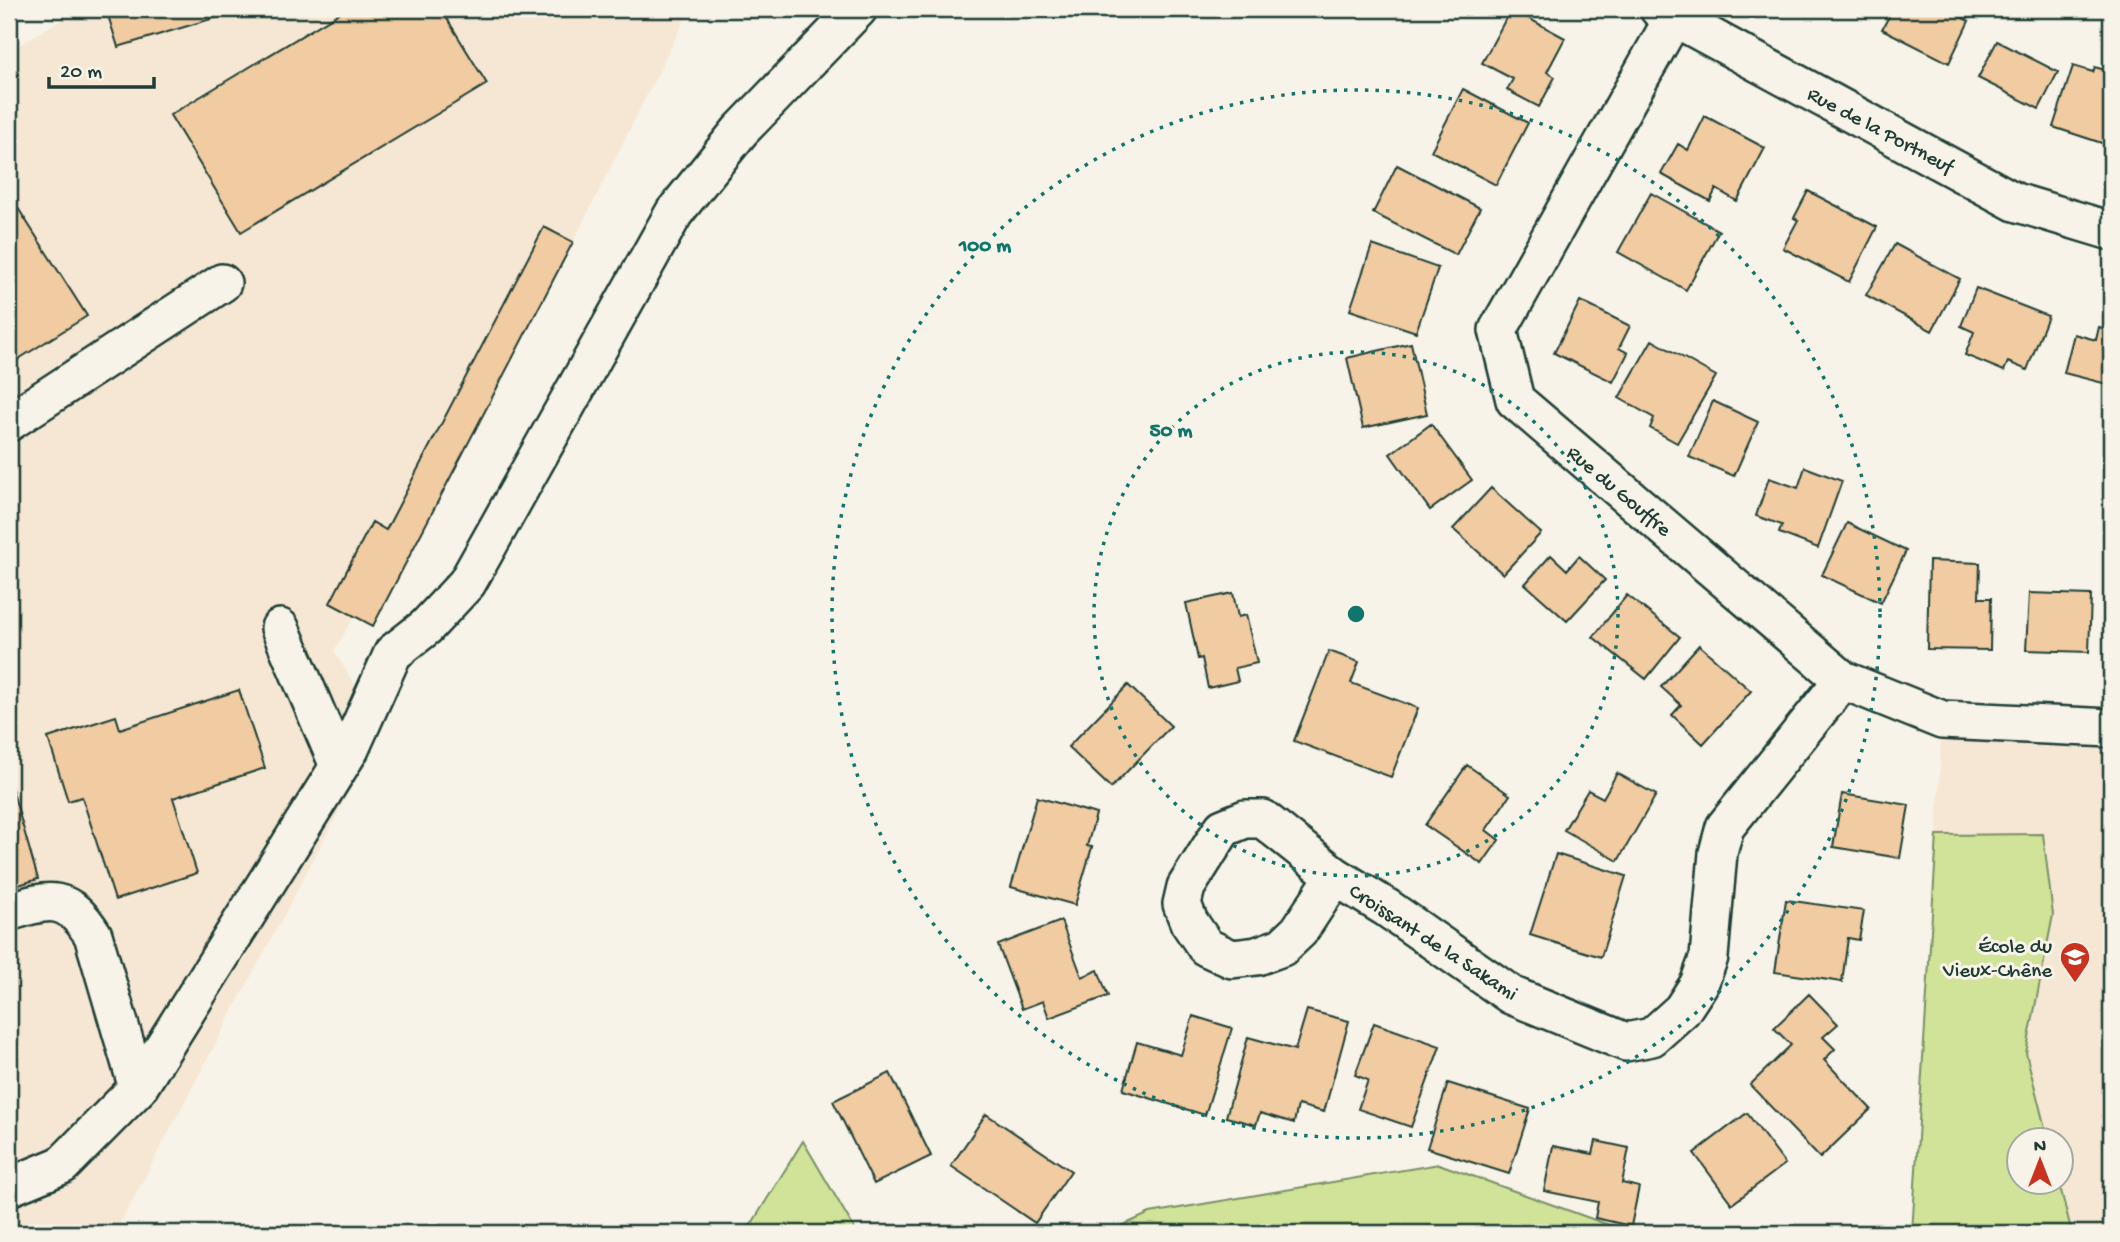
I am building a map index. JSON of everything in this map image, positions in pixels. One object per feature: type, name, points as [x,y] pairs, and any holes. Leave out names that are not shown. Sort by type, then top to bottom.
[{"type":"street","points":[[9,1188],[62,1165],[138,1088],[349,749],[393,653],[426,627],[467,583],[674,213],[740,131],[858,9]]},
{"type":"street","name":"Rue de la Portneuf","points":[[1666,13],[2015,202],[2111,231]]},
{"type":"street","name":"Rue du Gouffre","points":[[1666,13],[1498,330],[1515,400],[1843,680],[1942,720],[2111,728]]},
{"type":"street","points":[[9,422],[222,283]]},
{"type":"street","points":[[280,628],[339,766]]},
{"type":"street","name":"Croissant de la Sakami","points":[[1335,876],[1511,995],[1626,1042],[1652,1037],[1682,1010],[1699,984],[1709,957],[1718,853],[1726,827],[1843,680]]},
{"type":"street","points":[[9,912],[36,903],[63,903],[82,918],[93,935],[138,1088]]},
{"type":"shaded area","points":[[80,9],[690,9],[574,240],[334,651],[382,730],[115,1233],[9,1233],[9,51]]},
{"type":"shaded area","name":"École du Vieux-Chêne","points":[[1942,720],[2111,728],[2111,1233],[2072,1233],[2062,1196],[2074,1196],[2074,1126],[2044,1126],[2026,1053],[2053,915],[2043,835],[1937,835]]},
{"type":"green space","points":[[2043,834],[2053,915],[2026,1053],[2044,1126],[2004,1126],[2004,1196],[2062,1196],[2072,1233],[1912,1233],[1937,835]]},
{"type":"green space","points":[[803,1141],[857,1233],[746,1233]]},
{"type":"green space","points":[[1439,1164],[1631,1233],[1106,1233],[1150,1213]]},
{"type":"building","points":[[106,9],[244,9],[118,47]]},
{"type":"building","points":[[346,9],[441,9],[487,84],[241,232],[170,115]]},
{"type":"building","points":[[1511,9],[1565,38],[1547,72],[1555,77],[1539,107],[1507,90],[1513,79],[1482,63]]},
{"type":"building","points":[[1893,9],[1965,9],[1961,17],[1969,21],[1949,63],[1882,29]]},
{"type":"building","points":[[1997,41],[2058,72],[2039,109],[1978,78]]},
{"type":"building","points":[[2073,66],[2093,72],[2095,67],[2111,72],[2111,146],[2053,127]]},
{"type":"building","points":[[1463,89],[1528,123],[1496,185],[1431,151]]},
{"type":"building","points":[[1705,116],[1765,148],[1737,201],[1716,189],[1710,201],[1661,174],[1678,144],[1688,150]]},
{"type":"building","points":[[1397,165],[1480,208],[1456,255],[1373,213]]},
{"type":"building","points":[[1808,191],[1877,227],[1849,282],[1783,248],[1798,220],[1794,218]]},
{"type":"building","points":[[1651,193],[1719,231],[1686,290],[1618,252]]},
{"type":"building","points":[[9,194],[87,316],[9,365]]},
{"type":"building","points":[[544,227],[573,242],[373,626],[330,603],[372,522],[386,530]]},
{"type":"building","points":[[1895,244],[1960,279],[1932,331],[1866,295]]},
{"type":"building","points":[[1372,245],[1438,268],[1416,332],[1350,310]]},
{"type":"building","points":[[1976,288],[2048,316],[2027,370],[2008,362],[2004,371],[1965,355],[1974,332],[1961,326]]},
{"type":"building","points":[[1580,301],[1630,326],[1619,348],[1628,353],[1613,382],[1554,353]]},
{"type":"building","points":[[2099,327],[2111,331],[2111,385],[2064,373],[2074,334],[2096,340]]},
{"type":"building","points":[[1652,340],[1716,376],[1677,443],[1650,428],[1654,418],[1619,398]]},
{"type":"building","points":[[1411,343],[1427,414],[1363,428],[1347,358]]},
{"type":"building","points":[[1713,401],[1758,422],[1734,476],[1689,457]]},
{"type":"building","points":[[1431,424],[1472,480],[1430,510],[1390,454]]},
{"type":"building","points":[[1805,467],[1842,481],[1818,548],[1779,533],[1782,525],[1756,516],[1769,478],[1798,488]]},
{"type":"building","points":[[1491,488],[1541,533],[1503,574],[1453,529]]},
{"type":"building","points":[[1847,523],[1906,551],[1881,603],[1822,575]]},
{"type":"building","points":[[1551,555],[1567,570],[1579,556],[1605,580],[1567,621],[1525,584]]},
{"type":"building","points":[[1929,561],[1980,563],[1979,598],[1991,598],[1990,650],[1927,649]]},
{"type":"building","points":[[1233,593],[1238,617],[1246,615],[1257,663],[1235,668],[1238,681],[1208,688],[1202,658],[1198,659],[1186,603]]},
{"type":"building","points":[[2029,593],[2091,595],[2089,652],[2026,650]]},
{"type":"building","points":[[1627,595],[1680,637],[1646,679],[1593,637]]},
{"type":"building","points":[[1699,645],[1751,691],[1703,744],[1672,715],[1681,705],[1661,687]]},
{"type":"building","points":[[1329,651],[1359,662],[1351,683],[1418,708],[1391,777],[1294,741]]},
{"type":"building","points":[[1128,685],[1171,726],[1111,788],[1068,747]]},
{"type":"building","points":[[239,690],[265,768],[173,798],[197,873],[115,900],[82,797],[68,801],[48,738],[116,716],[120,729]]},
{"type":"building","points":[[1467,765],[1510,795],[1486,830],[1499,840],[1482,864],[1425,825]]},
{"type":"building","points":[[1617,773],[1656,795],[1618,861],[1564,830],[1588,790],[1603,798]]},
{"type":"building","points":[[9,778],[38,879],[9,888]]},
{"type":"building","points":[[1842,794],[1909,805],[1900,858],[1833,847]]},
{"type":"building","points":[[1037,797],[1096,814],[1087,846],[1092,847],[1075,905],[1011,887]]},
{"type":"building","points":[[1556,854],[1626,876],[1601,957],[1530,935]]},
{"type":"building","points":[[1786,900],[1864,911],[1859,940],[1848,938],[1842,982],[1775,972]]},
{"type":"building","points":[[1061,921],[1082,977],[1098,970],[1108,996],[1049,1018],[1043,1001],[1022,1009],[998,945]]},
{"type":"building","points":[[1809,994],[1838,1024],[1823,1037],[1835,1049],[1824,1060],[1871,1109],[1820,1158],[1750,1085],[1791,1045],[1774,1028]]},
{"type":"building","points":[[1307,1010],[1349,1021],[1324,1112],[1298,1105],[1294,1123],[1260,1113],[1256,1125],[1226,1117],[1248,1037],[1295,1050]]},
{"type":"building","points":[[1193,1016],[1232,1028],[1205,1115],[1123,1090],[1137,1042],[1181,1055]]},
{"type":"building","points":[[1374,1023],[1440,1046],[1411,1127],[1358,1109],[1368,1080],[1355,1075]]},
{"type":"building","points":[[890,1073],[931,1156],[874,1184],[833,1101]]},
{"type":"building","points":[[1448,1083],[1530,1109],[1509,1174],[1427,1148]]},
{"type":"building","points":[[1747,1113],[1785,1164],[1732,1204],[1694,1153]]},
{"type":"building","points":[[986,1114],[1071,1171],[1035,1223],[951,1166]]},
{"type":"building","points":[[1596,1141],[1629,1148],[1622,1183],[1639,1187],[1631,1226],[1595,1218],[1598,1202],[1544,1191],[1553,1146],[1593,1154]]},
{"type":"place","name":"École du Vieux-Chêne","points":[[2075,984]]}]
